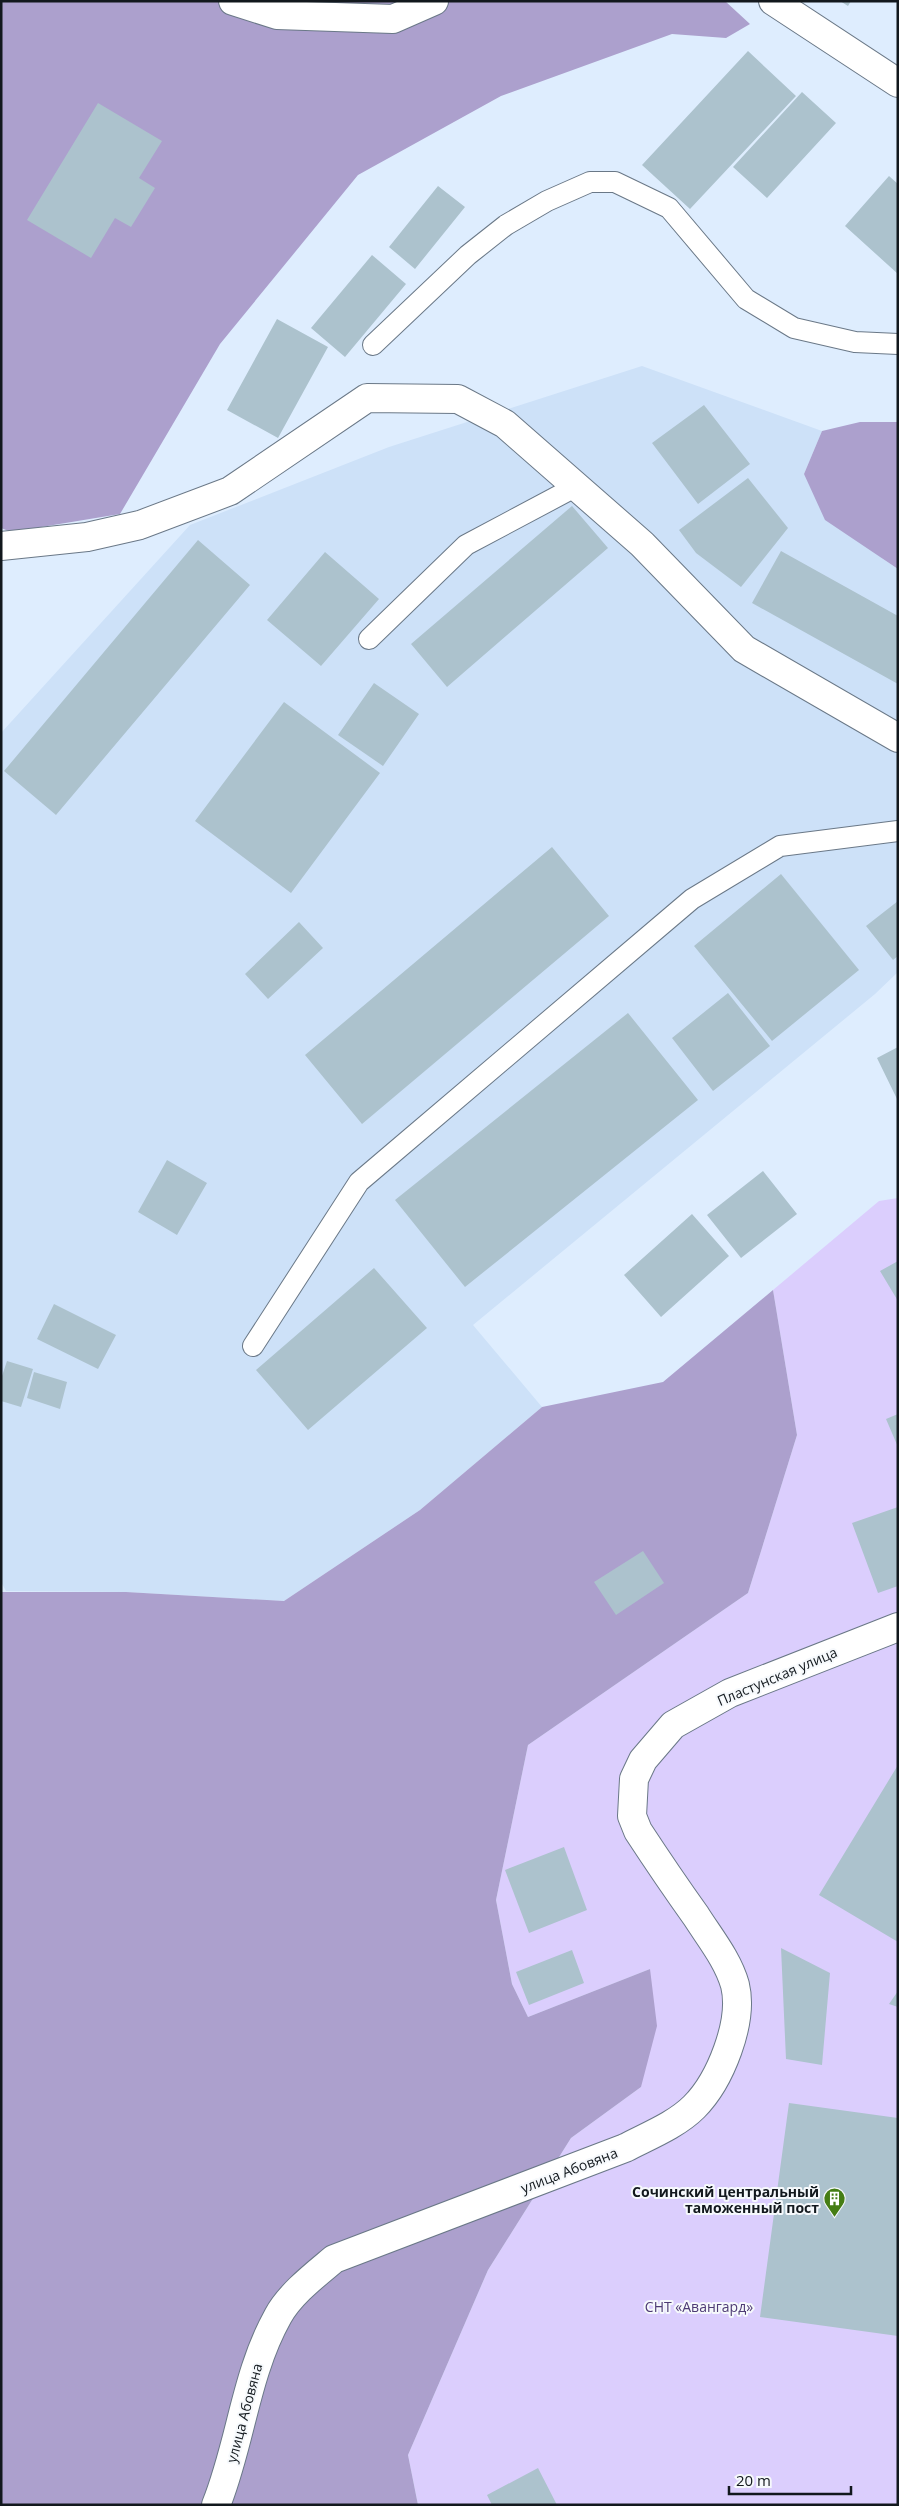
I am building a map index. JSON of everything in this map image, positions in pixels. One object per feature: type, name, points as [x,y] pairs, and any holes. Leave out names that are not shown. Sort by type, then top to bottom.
[{"type":"street","points":[[233,1],[277,14],[393,19],[434,1]]},
{"type":"street","points":[[772,1],[898,83]]},
{"type":"street","points":[[1,546],[87,537],[140,525],[230,491],[367,398],[458,399],[505,424],[575,488],[642,544],[744,649],[898,738]]},
{"type":"street","name":"Пластунская улица","points":[[643,1760],[674,1725],[730,1693],[898,1627]]},
{"type":"street","name":"улица Абовяна","points":[[216,2505],[226,2481],[256,2363],[278,2315],[308,2281],[334,2258],[626,2148],[667,2126],[693,2108],[712,2083],[730,2044],[738,2009],[735,1985],[724,1958],[638,1832],[632,1816],[631,1800],[634,1780],[643,1760]]},
{"type":"lane","points":[[373,345],[468,255],[506,226],[547,201],[590,182],[616,182],[669,208],[746,299],[794,328],[855,342],[898,344]]},
{"type":"lane","points":[[369,639],[466,545],[575,488]]},
{"type":"lane","points":[[253,1346],[359,1182],[692,899],[780,846],[898,832]]},
{"type":"shaded area","points":[[1,1],[725,1],[750,24],[726,38],[672,34],[501,96],[358,175],[220,344],[120,514],[11,532],[1,528]]},
{"type":"shaded area","points":[[642,366],[822,431],[804,474],[883,559],[898,569],[898,972],[875,994],[473,1325],[542,1407],[420,1510],[284,1601],[126,1592],[6,1591],[1,1582],[1,733],[190,525],[389,447]]},
{"type":"shaded area","points":[[860,422],[898,422],[898,569],[825,520],[804,474],[822,431]]},
{"type":"shaded area","points":[[773,1290],[797,1435],[748,1593],[528,1745],[496,1900],[512,1984],[528,2017],[650,1969],[657,2026],[641,2087],[571,2138],[488,2270],[408,2455],[418,2505],[1,2505],[1,1592],[126,1592],[284,1601],[420,1510],[542,1407],[663,1382]]},
{"type":"green space","name":"СНТ «Авангард»","points":[[898,1198],[898,2505],[418,2505],[408,2455],[488,2270],[571,2138],[641,2087],[650,1969],[528,2017],[512,1984],[496,1900],[528,1745],[748,1593],[797,1435],[773,1290],[879,1201]]},
{"type":"building","points":[[840,1],[851,1],[848,6]]},
{"type":"building","points":[[748,51],[796,96],[690,209],[642,165]]},
{"type":"building","points":[[802,92],[836,123],[767,198],[733,167]]},
{"type":"building","points":[[98,103],[162,141],[139,178],[155,188],[131,227],[115,218],[91,258],[27,220]]},
{"type":"building","points":[[889,176],[898,184],[898,274],[845,226]]},
{"type":"building","points":[[438,186],[465,207],[415,269],[389,247]]},
{"type":"building","points":[[372,255],[406,284],[345,357],[311,328]]},
{"type":"building","points":[[277,319],[328,347],[278,438],[227,410]]},
{"type":"building","points":[[704,405],[750,464],[698,504],[652,443]]},
{"type":"building","points":[[748,478],[788,528],[741,587],[696,553],[679,530]]},
{"type":"building","points":[[572,506],[608,548],[447,687],[411,644]]},
{"type":"building","points":[[198,540],[250,585],[56,815],[4,771]]},
{"type":"building","points":[[781,551],[898,616],[898,684],[752,603]]},
{"type":"building","points":[[325,552],[379,599],[321,666],[267,620]]},
{"type":"building","points":[[374,683],[419,714],[383,766],[338,735]]},
{"type":"building","points":[[284,702],[380,773],[291,893],[195,821]]},
{"type":"building","points":[[552,847],[609,916],[362,1124],[305,1055]]},
{"type":"building","points":[[781,874],[859,970],[772,1041],[694,946]]},
{"type":"building","points":[[898,901],[898,956],[893,960],[866,926]]},
{"type":"building","points":[[299,922],[323,948],[268,999],[245,974]]},
{"type":"building","points":[[728,993],[770,1046],[713,1091],[672,1038]]},
{"type":"building","points":[[628,1013],[698,1100],[465,1287],[395,1200]]},
{"type":"building","points":[[898,1047],[898,1101],[877,1058]]},
{"type":"building","points":[[167,1160],[207,1183],[177,1235],[138,1212]]},
{"type":"building","points":[[763,1171],[797,1214],[741,1258],[707,1215]]},
{"type":"building","points":[[692,1214],[729,1256],[661,1317],[624,1275]]},
{"type":"building","points":[[898,1261],[898,1301],[880,1271]]},
{"type":"building","points":[[374,1268],[427,1328],[308,1430],[256,1370]]},
{"type":"building","points":[[54,1304],[116,1335],[98,1369],[37,1339]]},
{"type":"building","points":[[7,1361],[33,1369],[21,1407],[1,1401],[1,1379]]},
{"type":"building","points":[[34,1372],[67,1382],[60,1409],[27,1398]]},
{"type":"building","points":[[898,1414],[898,1447],[886,1419]]},
{"type":"building","points":[[898,1507],[898,1586],[878,1593],[852,1523]]},
{"type":"building","points":[[643,1551],[664,1583],[616,1615],[594,1582]]},
{"type":"building","points":[[898,1765],[898,1942],[819,1895]]},
{"type":"building","points":[[564,1847],[587,1910],[529,1933],[505,1870]]},
{"type":"building","points":[[781,1948],[830,1973],[822,2065],[786,2059]]},
{"type":"building","points":[[572,1950],[584,1983],[529,2005],[516,1972]]},
{"type":"building","points":[[898,1991],[898,2007],[889,2004]]},
{"type":"building","name":"Сочинский центральный таможенный пост","points":[[789,2103],[898,2118],[898,2336],[760,2317]]},
{"type":"building","points":[[538,2468],[557,2505],[492,2505],[487,2495]]},
{"type":"place","name":"Сочинский центральный таможенный пост","points":[[835,2218]]}]
